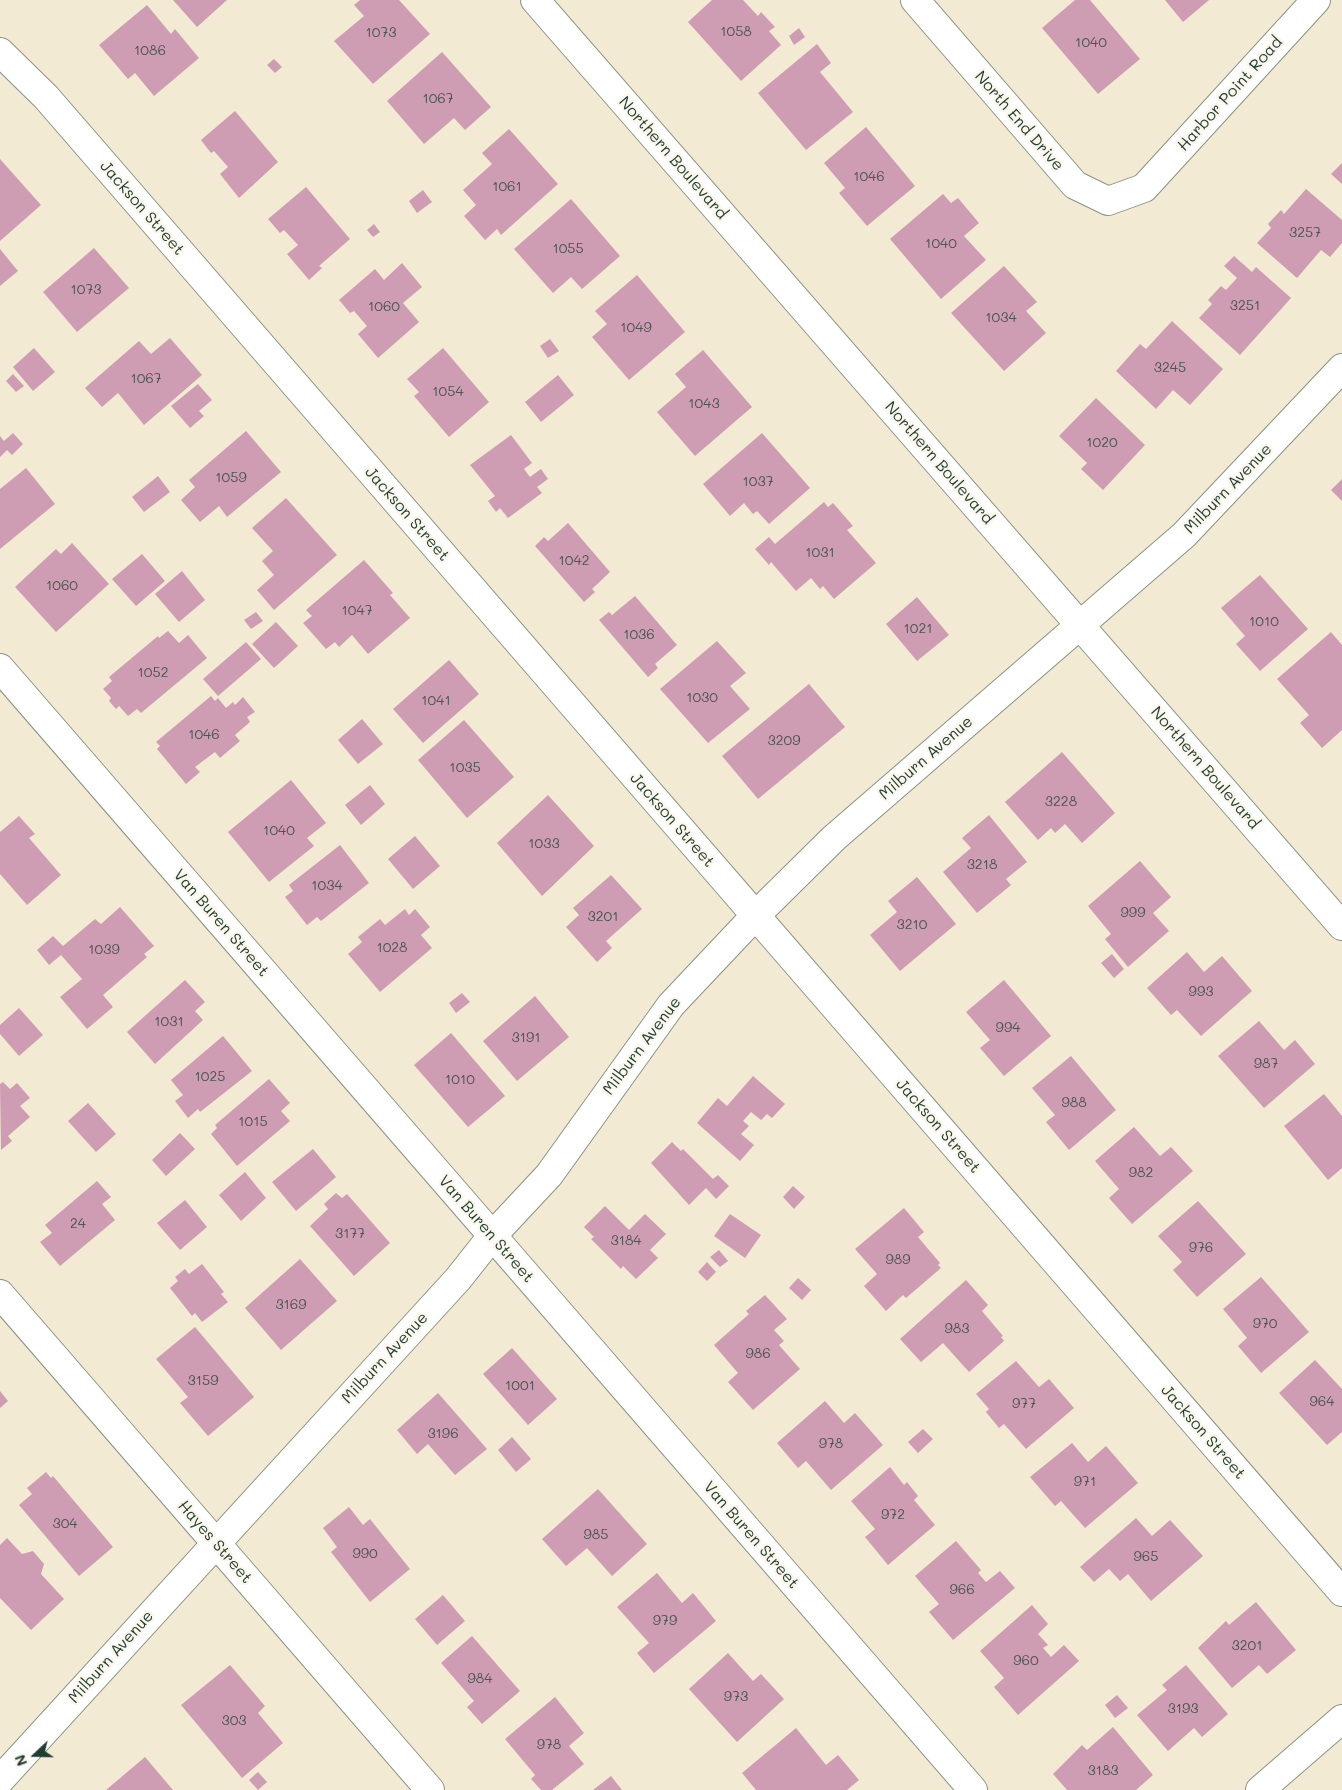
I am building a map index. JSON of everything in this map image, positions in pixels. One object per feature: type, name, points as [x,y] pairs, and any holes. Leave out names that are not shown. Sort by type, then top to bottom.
[{"type":"street","name":"Northern Boulevard","points":[[535,0],[1342,926]]},
{"type":"street","name":"North End Drive","points":[[915,0],[1075,185],[1108,201],[1144,188]]},
{"type":"street","name":"Harbor Point Road","points":[[1144,188],[1316,0]]},
{"type":"street","name":"Jackson Street","points":[[0,52],[46,96],[1342,1592]]},
{"type":"street","name":"Milburn Avenue","points":[[0,1780],[215,1542],[458,1278],[492,1236],[549,1175],[670,1005],[755,916],[834,838],[1184,535],[1342,368]]},
{"type":"street","name":"Van Buren Street","points":[[0,668],[973,1790]]},
{"type":"street","name":"Hayes Street","points":[[0,1294],[430,1790]]},
{"type":"street","points":[[1260,1790],[1342,1719]]},
{"type":"building","points":[[173,0],[227,0],[197,27]]},
{"type":"building","points":[[360,0],[399,0],[430,34],[373,84],[334,41],[364,16],[354,5]]},
{"type":"building","points":[[712,0],[743,0],[758,16],[761,12],[775,27],[769,31],[781,45],[741,81],[688,22]]},
{"type":"building","points":[[1075,0],[1090,0],[1140,59],[1098,94],[1042,28]]},
{"type":"building","points":[[1165,0],[1209,0],[1183,22]]},
{"type":"building","points":[[147,5],[171,34],[175,29],[199,58],[154,96],[135,73],[128,79],[99,45]]},
{"type":"building","points":[[799,28],[805,37],[794,45],[789,36]]},
{"type":"building","points":[[817,44],[831,63],[820,72],[853,112],[806,150],[758,93]]},
{"type":"building","points":[[442,52],[491,107],[465,130],[454,118],[424,144],[387,101]]},
{"type":"building","points":[[274,59],[282,67],[275,73],[267,65]]},
{"type":"building","points":[[235,111],[278,162],[239,198],[220,174],[228,167],[214,151],[211,153],[201,140]]},
{"type":"building","points":[[866,127],[915,186],[867,226],[839,193],[845,188],[824,163]]},
{"type":"building","points":[[509,129],[558,184],[501,235],[497,229],[485,240],[464,216],[476,205],[463,190],[492,164],[482,153]]},
{"type":"building","points":[[0,159],[41,205],[0,241]]},
{"type":"building","points":[[1342,163],[1342,184],[1331,174]]},
{"type":"building","points":[[306,187],[350,239],[319,266],[322,268],[309,280],[287,254],[298,245],[284,230],[280,233],[268,219]]},
{"type":"building","points":[[1306,189],[1342,220],[1342,243],[1330,257],[1321,250],[1297,278],[1257,243],[1271,228],[1268,224],[1281,210],[1284,214]]},
{"type":"building","points":[[423,190],[432,202],[417,213],[409,201]]},
{"type":"building","points":[[943,194],[951,203],[958,198],[979,223],[964,236],[986,260],[941,299],[890,239]]},
{"type":"building","points":[[571,199],[620,256],[582,289],[571,277],[553,293],[514,249]]},
{"type":"building","points":[[374,224],[380,232],[373,237],[367,230]]},
{"type":"building","points":[[94,248],[129,288],[77,332],[43,292]]},
{"type":"building","points":[[0,249],[18,271],[0,286]]},
{"type":"building","points":[[1234,256],[1252,272],[1256,267],[1291,298],[1240,355],[1199,318],[1212,304],[1208,300],[1221,286],[1226,290],[1237,278],[1224,266]]},
{"type":"building","points":[[402,263],[422,287],[403,303],[419,322],[378,358],[358,334],[367,326],[354,311],[350,313],[339,300],[375,269],[384,280]]},
{"type":"building","points":[[1004,266],[1037,302],[1026,311],[1046,333],[1004,371],[951,313]]},
{"type":"building","points":[[637,275],[685,332],[629,380],[592,337],[607,324],[595,311]]},
{"type":"building","points":[[1172,321],[1223,369],[1190,405],[1173,390],[1156,409],[1116,371],[1140,344],[1146,349]]},
{"type":"building","points":[[170,338],[202,375],[144,425],[118,393],[102,407],[85,388],[139,341],[151,354]]},
{"type":"building","points":[[550,339],[559,351],[548,358],[540,346]]},
{"type":"building","points":[[34,348],[55,372],[33,391],[13,367]]},
{"type":"building","points":[[443,348],[489,402],[449,437],[414,396],[419,392],[407,379]]},
{"type":"building","points":[[703,350],[752,407],[695,456],[657,412],[686,387],[675,374]]},
{"type":"building","points":[[13,374],[24,386],[16,392],[6,381]]},
{"type":"building","points":[[558,375],[574,395],[541,422],[525,402]]},
{"type":"building","points":[[198,384],[212,400],[199,411],[204,416],[190,428],[171,406]]},
{"type":"building","points":[[1096,398],[1145,445],[1103,490],[1081,469],[1087,463],[1059,436]]},
{"type":"building","points":[[246,431],[281,472],[227,517],[219,506],[200,522],[181,500],[195,487],[189,480]]},
{"type":"building","points":[[13,433],[23,444],[12,455],[7,450],[0,457],[0,436],[4,441]]},
{"type":"building","points":[[762,433],[810,488],[769,524],[757,511],[753,514],[744,503],[730,516],[703,484]]},
{"type":"building","points":[[511,435],[532,463],[524,469],[530,477],[541,469],[548,479],[537,487],[542,493],[508,518],[500,508],[496,512],[488,501],[495,496],[470,465]]},
{"type":"building","points":[[26,468],[55,504],[0,549],[0,489]]},
{"type":"building","points":[[158,476],[170,492],[144,512],[132,497]]},
{"type":"building","points":[[1342,479],[1342,501],[1331,490]]},
{"type":"building","points":[[286,498],[337,555],[274,610],[257,590],[274,575],[262,561],[273,551],[252,528]]},
{"type":"building","points":[[824,502],[828,507],[833,503],[853,526],[847,530],[876,563],[834,599],[823,586],[820,589],[811,578],[796,591],[771,562],[769,565],[755,549],[769,537],[775,544]]},
{"type":"building","points":[[568,523],[610,572],[592,589],[595,592],[584,602],[535,546],[544,537],[548,541]]},
{"type":"building","points":[[72,543],[109,584],[56,632],[15,587],[56,549],[61,554]]},
{"type":"building","points":[[142,554],[165,581],[136,606],[112,579]]},
{"type":"building","points":[[364,560],[393,593],[390,595],[410,618],[368,654],[352,635],[339,647],[335,642],[326,649],[303,623],[312,616],[306,610]]},
{"type":"building","points":[[182,571],[205,600],[179,622],[155,594]]},
{"type":"building","points":[[1260,575],[1308,629],[1260,671],[1236,644],[1245,636],[1221,608]]},
{"type":"building","points":[[635,596],[677,645],[655,664],[658,668],[648,677],[599,620],[609,612],[612,615]]},
{"type":"building","points":[[917,597],[949,635],[917,661],[886,624]]},
{"type":"building","points":[[256,612],[263,621],[251,629],[244,620]]},
{"type":"building","points":[[276,622],[298,646],[274,668],[252,644]]},
{"type":"building","points":[[168,631],[179,643],[188,635],[207,658],[141,713],[137,709],[128,716],[119,706],[116,709],[109,701],[111,698],[103,689],[112,681],[109,677],[158,636],[159,638]]},
{"type":"building","points":[[1331,632],[1342,645],[1342,730],[1322,748],[1300,723],[1309,715],[1277,679]]},
{"type":"building","points":[[717,641],[746,673],[730,686],[750,709],[708,743],[660,689]]},
{"type":"building","points":[[246,642],[261,659],[218,696],[203,679]]},
{"type":"building","points":[[449,660],[479,694],[423,743],[393,709]]},
{"type":"building","points":[[809,684],[845,727],[758,799],[722,756]]},
{"type":"building","points":[[211,696],[215,701],[218,698],[226,708],[233,702],[235,705],[243,697],[255,712],[247,717],[250,722],[235,735],[240,741],[220,758],[215,752],[195,767],[200,772],[186,784],[157,749],[160,746],[156,742]]},
{"type":"building","points":[[362,719],[383,744],[358,764],[338,740]]},
{"type":"building","points":[[464,720],[514,777],[467,818],[418,760]]},
{"type":"building","points":[[1062,752],[1115,813],[1082,843],[1065,824],[1055,833],[1051,828],[1038,840],[1005,802]]},
{"type":"building","points":[[291,780],[326,823],[307,838],[314,846],[269,882],[228,832]]},
{"type":"building","points":[[370,785],[385,804],[361,825],[345,805]]},
{"type":"building","points":[[548,795],[594,846],[542,896],[497,843]]},
{"type":"building","points":[[989,815],[1027,862],[1006,879],[1011,885],[977,913],[943,872],[971,848],[962,838]]},
{"type":"building","points":[[19,816],[35,834],[29,838],[61,875],[27,905],[0,874],[0,832]]},
{"type":"building","points":[[415,836],[440,866],[413,889],[388,859]]},
{"type":"building","points":[[340,845],[369,883],[321,921],[317,917],[307,925],[285,897],[293,891],[289,885]]},
{"type":"building","points":[[1140,861],[1171,897],[1153,913],[1169,931],[1128,967],[1105,939],[1111,934],[1088,906]]},
{"type":"building","points":[[611,875],[642,909],[606,941],[612,948],[597,962],[566,927],[579,915],[573,908]]},
{"type":"building","points":[[917,877],[956,924],[900,971],[870,935],[897,912],[888,901]]},
{"type":"building","points":[[120,907],[154,946],[144,954],[147,957],[103,995],[113,1007],[87,1029],[60,997],[82,979],[61,955],[49,965],[37,950],[53,936],[63,946],[95,919],[101,924]]},
{"type":"building","points":[[405,909],[409,915],[415,909],[430,927],[421,935],[432,948],[380,992],[348,954],[362,942],[358,937],[380,919],[385,925]]},
{"type":"building","points":[[1187,952],[1204,972],[1222,956],[1252,991],[1201,1036],[1177,1010],[1171,1015],[1147,988]]},
{"type":"building","points":[[1112,954],[1124,969],[1114,978],[1101,963]]},
{"type":"building","points":[[185,980],[205,1002],[195,1011],[203,1020],[155,1064],[127,1032]]},
{"type":"building","points":[[1004,980],[1051,1036],[1004,1076],[980,1048],[990,1040],[966,1012]]},
{"type":"building","points":[[462,993],[470,1002],[456,1013],[449,1003]]},
{"type":"building","points":[[535,996],[569,1037],[517,1081],[483,1041]]},
{"type":"building","points":[[19,1008],[43,1035],[19,1056],[0,1034],[0,1025]]},
{"type":"building","points":[[1259,1021],[1284,1050],[1295,1040],[1315,1064],[1264,1108],[1218,1056]]},
{"type":"building","points":[[451,1033],[505,1096],[468,1127],[414,1065]]},
{"type":"building","points":[[223,1036],[252,1071],[200,1112],[198,1109],[188,1118],[175,1101],[183,1095],[171,1080]]},
{"type":"building","points":[[1071,1056],[1116,1110],[1069,1150],[1046,1122],[1055,1115],[1032,1088]]},
{"type":"building","points":[[753,1076],[785,1104],[772,1118],[767,1114],[761,1120],[751,1112],[743,1121],[749,1126],[741,1134],[754,1145],[740,1161],[697,1123],[718,1098],[727,1106]]},
{"type":"building","points":[[269,1079],[290,1103],[281,1111],[290,1121],[237,1166],[211,1134],[217,1128],[215,1125]]},
{"type":"building","points":[[3,1082],[10,1089],[17,1083],[30,1098],[20,1106],[30,1117],[8,1136],[12,1141],[1,1150],[0,1084]]},
{"type":"building","points":[[1324,1094],[1342,1116],[1342,1168],[1328,1180],[1284,1126]]},
{"type":"building","points":[[88,1103],[116,1134],[96,1152],[68,1121]]},
{"type":"building","points":[[1134,1127],[1160,1156],[1171,1147],[1193,1171],[1132,1224],[1109,1198],[1119,1189],[1095,1161]]},
{"type":"building","points":[[180,1133],[195,1149],[166,1176],[152,1160]]},
{"type":"building","points":[[672,1142],[681,1151],[683,1149],[713,1179],[718,1175],[729,1186],[716,1199],[706,1188],[689,1205],[651,1163]]},
{"type":"building","points":[[313,1149],[336,1177],[296,1211],[272,1182]]},
{"type":"building","points":[[245,1172],[266,1198],[241,1221],[219,1195]]},
{"type":"building","points":[[97,1181],[111,1197],[102,1204],[115,1220],[60,1266],[40,1242],[52,1233],[45,1225]]},
{"type":"building","points":[[793,1186],[805,1197],[794,1209],[783,1197]]},
{"type":"building","points":[[336,1193],[342,1198],[347,1194],[390,1243],[354,1276],[310,1226],[328,1209],[324,1204]]},
{"type":"building","points":[[185,1200],[207,1227],[180,1250],[157,1223]]},
{"type":"building","points":[[1198,1201],[1246,1254],[1197,1297],[1173,1270],[1182,1262],[1158,1236]]},
{"type":"building","points":[[605,1206],[629,1230],[645,1214],[666,1234],[650,1250],[658,1258],[636,1279],[623,1266],[621,1269],[591,1239],[594,1237],[584,1227]]},
{"type":"building","points":[[904,1208],[924,1232],[918,1237],[940,1263],[938,1265],[941,1268],[906,1298],[903,1295],[886,1311],[864,1286],[877,1274],[855,1249]]},
{"type":"building","points":[[730,1214],[761,1235],[745,1258],[714,1236]]},
{"type":"building","points":[[719,1250],[728,1261],[720,1267],[710,1257]]},
{"type":"building","points":[[300,1259],[337,1301],[281,1350],[245,1308]]},
{"type":"building","points":[[707,1262],[716,1272],[707,1281],[698,1272]]},
{"type":"building","points":[[202,1264],[224,1292],[221,1294],[228,1302],[202,1322],[195,1313],[192,1316],[170,1288],[178,1281],[175,1277],[185,1269],[189,1274]]},
{"type":"building","points":[[1261,1277],[1309,1332],[1261,1373],[1238,1346],[1247,1338],[1223,1309]]},
{"type":"building","points":[[798,1278],[811,1290],[802,1300],[789,1288]]},
{"type":"building","points":[[966,1280],[988,1305],[982,1311],[1003,1336],[1001,1337],[1004,1341],[969,1372],[943,1343],[921,1362],[900,1339]]},
{"type":"building","points":[[765,1295],[787,1319],[774,1330],[784,1341],[779,1345],[800,1369],[753,1410],[728,1382],[738,1373],[714,1345],[749,1314],[746,1311]]},
{"type":"building","points":[[195,1327],[254,1397],[208,1436],[180,1403],[188,1397],[156,1359]]},
{"type":"building","points":[[512,1348],[557,1399],[528,1425],[483,1374]]},
{"type":"building","points":[[1315,1360],[1342,1389],[1342,1432],[1327,1445],[1279,1393]]},
{"type":"building","points":[[1016,1361],[1039,1387],[1049,1379],[1074,1408],[1026,1449],[1004,1424],[999,1428],[986,1412],[989,1409],[976,1394]]},
{"type":"building","points":[[0,1391],[8,1401],[0,1408]]},
{"type":"building","points":[[438,1393],[487,1449],[455,1475],[428,1444],[417,1454],[397,1430]]},
{"type":"building","points":[[825,1401],[844,1423],[855,1413],[883,1445],[831,1490],[806,1461],[798,1468],[777,1443]]},
{"type":"building","points":[[923,1429],[933,1439],[918,1453],[908,1442]]},
{"type":"building","points":[[512,1437],[531,1459],[516,1472],[498,1450]]},
{"type":"building","points":[[1072,1443],[1088,1462],[1106,1446],[1138,1483],[1085,1528],[1061,1501],[1055,1506],[1030,1477]]},
{"type":"building","points":[[890,1467],[904,1485],[907,1482],[918,1496],[914,1500],[935,1525],[888,1565],[865,1537],[875,1529],[851,1501]]},
{"type":"building","points":[[46,1472],[51,1478],[53,1476],[113,1547],[79,1576],[19,1505],[32,1494],[27,1488]]},
{"type":"building","points":[[598,1489],[647,1544],[612,1576],[587,1548],[566,1566],[542,1539]]},
{"type":"building","points":[[349,1507],[363,1525],[370,1519],[410,1569],[370,1602],[331,1552],[337,1547],[323,1528]]},
{"type":"building","points":[[1136,1518],[1152,1536],[1170,1520],[1203,1556],[1151,1601],[1128,1574],[1120,1581],[1109,1569],[1094,1582],[1080,1567]]},
{"type":"building","points":[[7,1538],[22,1554],[33,1551],[44,1564],[41,1574],[64,1599],[31,1630],[0,1598],[0,1545]]},
{"type":"building","points":[[956,1541],[981,1570],[978,1573],[986,1582],[1000,1571],[1015,1588],[953,1640],[929,1612],[939,1604],[915,1576]]},
{"type":"building","points":[[657,1573],[682,1603],[693,1593],[716,1621],[654,1673],[637,1653],[649,1643],[617,1607]]},
{"type":"building","points":[[443,1595],[465,1621],[437,1645],[415,1619]]},
{"type":"building","points":[[1256,1602],[1296,1650],[1267,1674],[1259,1665],[1232,1688],[1198,1648],[1226,1621],[1229,1625]]},
{"type":"building","points":[[1032,1605],[1048,1624],[1038,1634],[1048,1645],[1043,1648],[1051,1657],[1064,1645],[1079,1661],[1018,1715],[994,1687],[1004,1678],[980,1651]]},
{"type":"building","points":[[472,1636],[520,1691],[482,1724],[467,1707],[474,1701],[441,1663]]},
{"type":"building","points":[[728,1653],[753,1681],[761,1674],[784,1699],[737,1742],[689,1689]]},
{"type":"building","points":[[230,1665],[265,1706],[258,1713],[283,1743],[242,1778],[181,1705]]},
{"type":"building","points":[[1186,1665],[1228,1714],[1202,1737],[1194,1728],[1168,1751],[1137,1715],[1167,1690],[1162,1685]]},
{"type":"building","points":[[1117,1695],[1128,1708],[1115,1718],[1105,1705]]},
{"type":"building","points":[[555,1697],[584,1733],[569,1746],[584,1764],[552,1790],[541,1790],[531,1779],[535,1775],[505,1739]]},
{"type":"building","points":[[1113,1727],[1153,1775],[1136,1790],[1067,1790],[1053,1774],[1082,1745],[1087,1750]]},
{"type":"building","points":[[796,1728],[826,1765],[838,1755],[859,1780],[847,1790],[756,1790],[742,1773]]},
{"type":"building","points":[[145,1757],[173,1790],[106,1790]]},
{"type":"building","points":[[258,1772],[267,1782],[258,1790],[249,1780]]},
{"type":"building","points":[[611,1776],[622,1790],[593,1790]]}]
